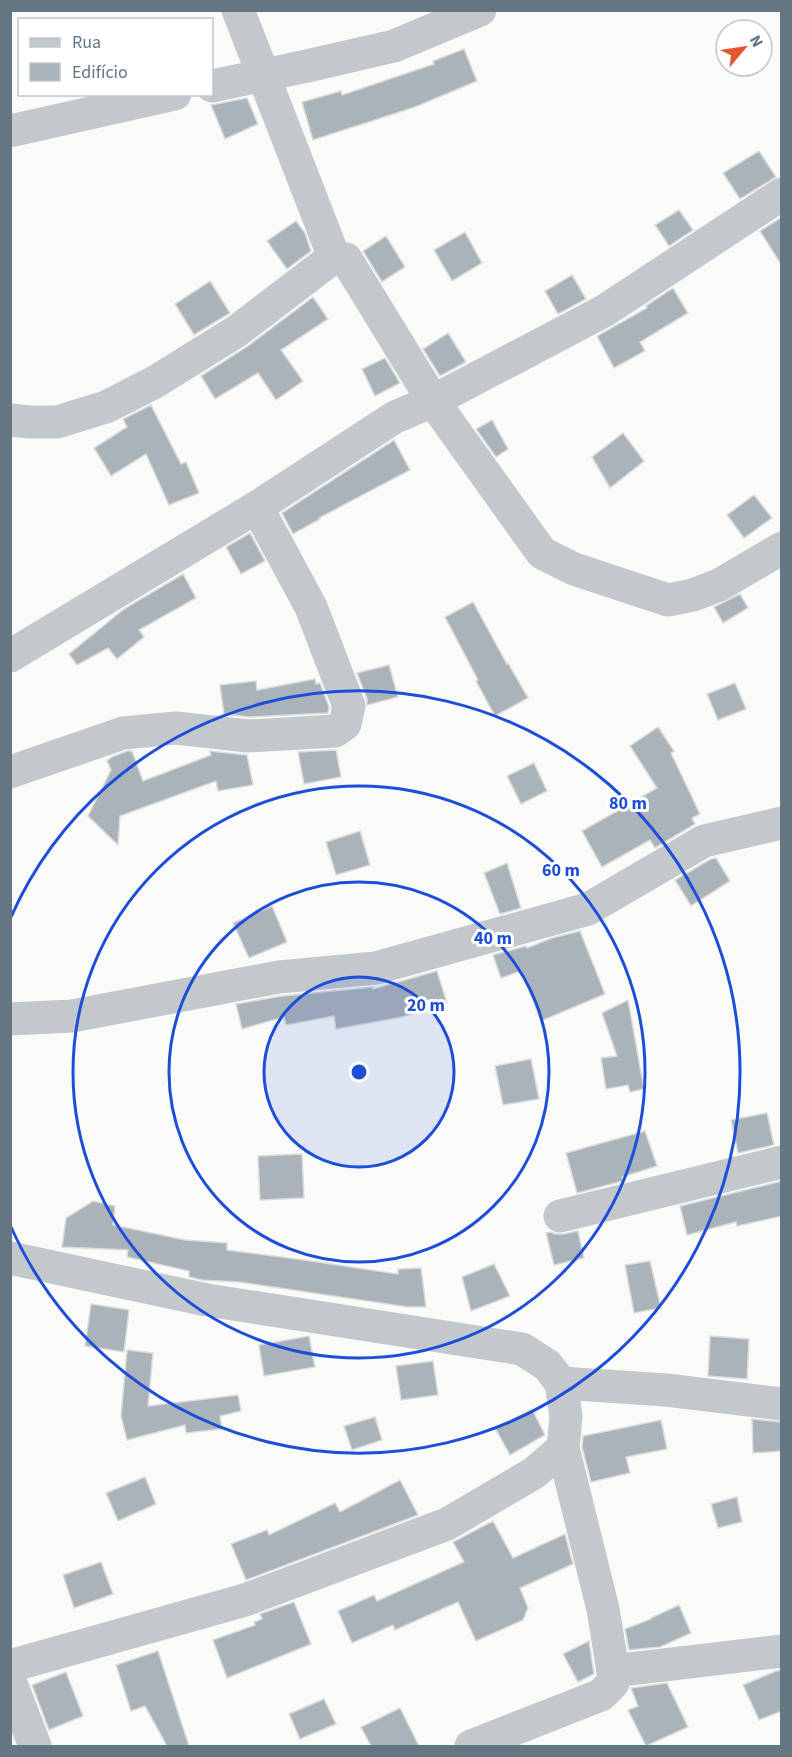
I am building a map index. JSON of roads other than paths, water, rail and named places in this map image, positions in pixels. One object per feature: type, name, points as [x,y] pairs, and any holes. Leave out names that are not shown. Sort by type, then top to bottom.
[{"type":"street","points":[[237,10],[334,256]]},
{"type":"street","points":[[213,86],[393,46],[480,10]]},
{"type":"street","points":[[10,131],[166,96]]},
{"type":"street","points":[[10,656],[257,507],[395,417],[433,401],[604,311],[782,195]]},
{"type":"street","points":[[334,256],[346,259],[433,401],[542,553],[573,569],[668,600],[693,595],[719,585],[782,548]]},
{"type":"street","points":[[10,420],[30,423],[57,422],[106,407],[155,382],[237,331],[334,256]]},
{"type":"street","points":[[10,772],[123,734],[176,728],[248,736],[335,731],[345,724],[349,706],[311,607],[257,507]]},
{"type":"street","points":[[10,1019],[72,1016],[279,977],[376,968],[588,909],[704,841],[782,823]]},
{"type":"street","points":[[560,1216],[782,1162]]},
{"type":"street","points":[[10,1258],[207,1300],[522,1348],[547,1365],[561,1383],[566,1416],[563,1448],[603,1609],[613,1683],[602,1695],[471,1746]]},
{"type":"street","points":[[561,1383],[666,1390],[782,1404]]},
{"type":"street","points":[[10,1666],[245,1600],[447,1524],[534,1473],[563,1448]]},
{"type":"street","points":[[613,1671],[782,1651]]},
{"type":"street","points":[[10,1681],[34,1746]]}]
